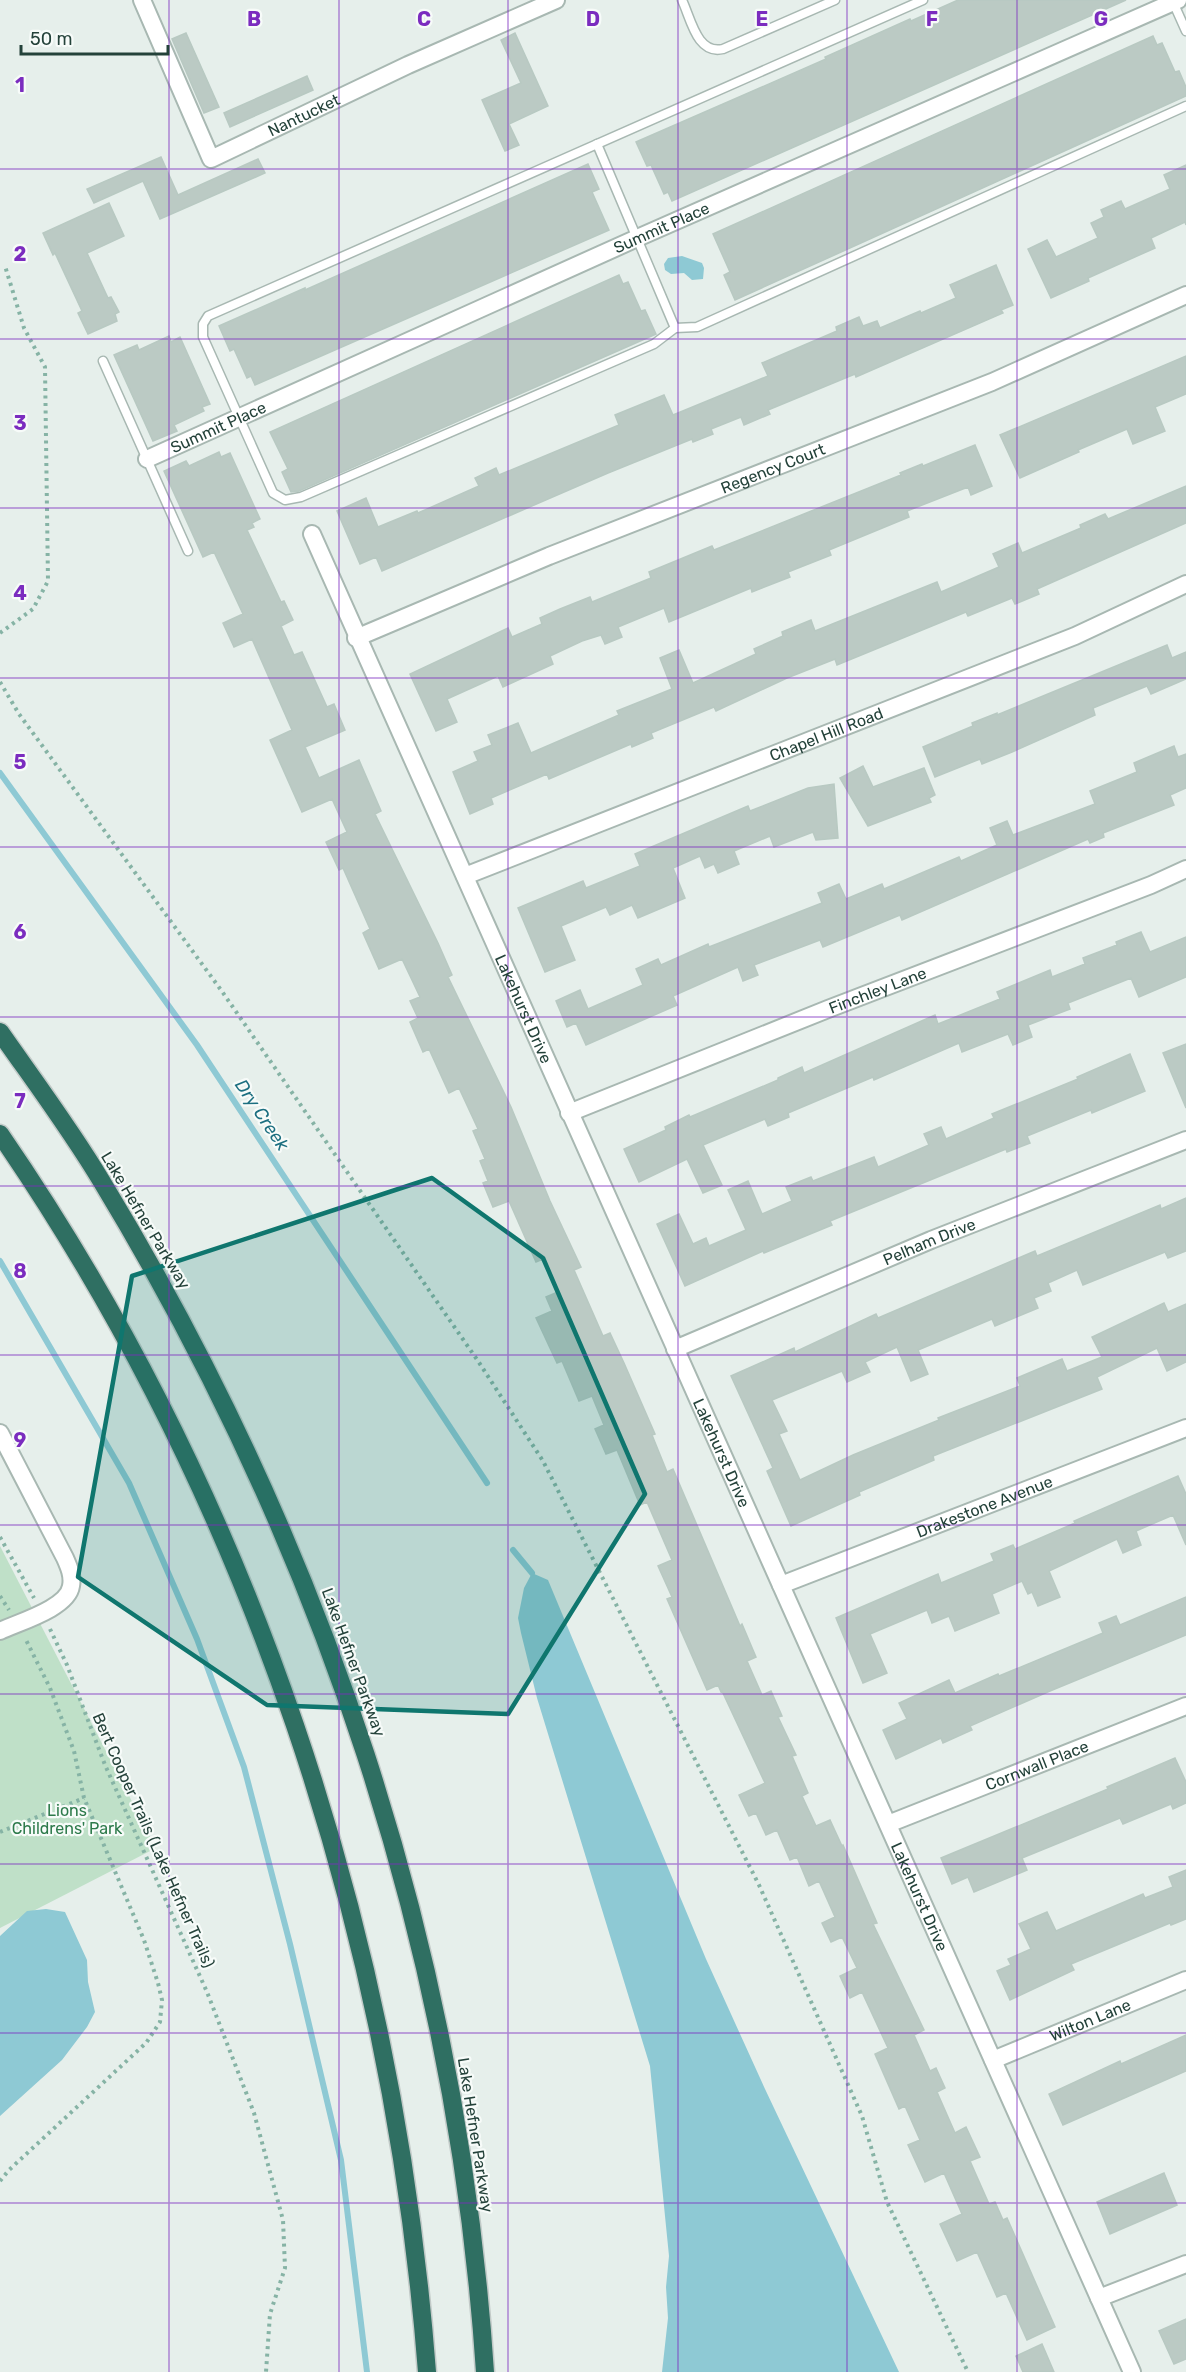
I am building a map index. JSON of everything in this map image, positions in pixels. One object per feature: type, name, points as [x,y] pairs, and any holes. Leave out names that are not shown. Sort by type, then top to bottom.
[{"type":"highway","name":"Lake Hefner Parkway","points":[[0,1032],[101,1181],[178,1313],[245,1445],[304,1580],[338,1669],[385,1813],[423,1952],[444,2050],[461,2152],[475,2259],[485,2372]]},
{"type":"highway","points":[[0,1134],[69,1240],[113,1317],[185,1454],[255,1614],[309,1764],[358,1937],[380,2033],[410,2206],[427,2372]]},
{"type":"street","name":"Nantucket","points":[[142,0],[210,159],[408,65],[556,0]]},
{"type":"street","name":"Summit Place","points":[[147,459],[1154,5],[1176,1]]},
{"type":"street","name":"Regency Court","points":[[356,638],[549,556],[992,382],[1186,295]]},
{"type":"street","name":"Lakehurst Drive","points":[[312,534],[356,638],[465,876],[1132,2372]]},
{"type":"street","name":"Chapel Hill Road","points":[[465,876],[1075,636],[1186,584]]},
{"type":"street","name":"Finchley Lane","points":[[569,1113],[828,1009],[1151,885],[1186,869]]},
{"type":"street","name":"Pelham Drive","points":[[675,1349],[932,1240],[1186,1140]]},
{"type":"street","name":"Drakestone Avenue","points":[[781,1585],[1186,1428]]},
{"type":"street","points":[[0,1434],[71,1574],[72,1588],[62,1603],[0,1631]]},
{"type":"street","name":"Cornwall Place","points":[[888,1824],[1186,1706]]},
{"type":"street","name":"Wilton Lane","points":[[993,2060],[1186,1980]]},
{"type":"street","points":[[1099,2298],[1186,2264]]},
{"type":"lane","points":[[682,0],[705,47],[714,51],[835,0]]},
{"type":"lane","points":[[923,0],[208,316],[203,324],[203,337],[273,493],[285,500],[301,497],[654,344],[675,328],[697,327],[1186,106]]},
{"type":"lane","points":[[1176,1],[1186,31]]},
{"type":"lane","points":[[597,144],[675,328]]},
{"type":"lane","points":[[103,361],[188,550]]},
{"type":"path","points":[[0,633],[33,609],[48,581],[45,367],[24,328],[5,266]]},
{"type":"path","points":[[0,682],[19,714],[221,990],[478,1361],[543,1461],[759,1885],[862,2116],[887,2202],[968,2372]]},
{"type":"path","name":"Bert Cooper Trails (Lake Hefner Trails)","points":[[0,1537],[42,1612],[67,1665],[105,1765],[207,1992],[254,2113],[283,2220],[285,2268],[270,2314],[266,2372]]},
{"type":"path","points":[[0,1596],[17,1623],[50,1688],[74,1751],[84,1798],[144,1940],[162,2000],[160,2022],[146,2043],[9,2170],[0,2181]]},
{"type":"path","points":[[0,1832],[84,1798]]},
{"type":"highlighted area","points":[[432,1178],[543,1258],[645,1494],[508,1714],[267,1705],[78,1577],[132,1276]]},
{"type":"green space","name":"Lions Childrens' Park","points":[[0,1546],[156,1848],[0,1928]]},
{"type":"water","points":[[682,256],[702,263],[703,279],[692,280],[684,273],[671,274],[665,270],[664,264],[668,258]]},
{"type":"water","points":[[532,1573],[548,1580],[706,1959],[899,2372],[662,2372],[668,2318],[666,2287],[669,2256],[650,2066],[537,1698],[521,1633],[518,1618],[524,1588]]},
{"type":"water","points":[[46,1909],[65,1912],[87,1960],[88,1982],[95,2012],[87,2027],[62,2060],[0,2116],[0,1936],[27,1911]]},
{"type":"building","points":[[958,0],[1126,0],[672,201],[668,192],[664,194],[651,165],[647,166],[636,142],[826,59],[825,57],[910,19],[911,21]]},
{"type":"building","points":[[186,33],[219,107],[204,113],[172,39]]},
{"type":"building","points":[[515,33],[548,106],[509,124],[519,145],[505,151],[482,100],[521,83],[501,40]]},
{"type":"building","points":[[1153,36],[1157,45],[1162,43],[1175,72],[1179,71],[1186,87],[1186,96],[735,300],[724,275],[730,272],[713,234]]},
{"type":"building","points":[[307,76],[313,90],[230,127],[224,113]]},
{"type":"building","points":[[161,157],[178,195],[258,159],[265,173],[160,219],[143,181],[94,203],[87,189]]},
{"type":"building","points":[[588,164],[599,189],[592,192],[609,230],[255,385],[251,376],[247,378],[234,349],[230,351],[219,326]]},
{"type":"building","points":[[1186,165],[1186,225],[1185,222],[1151,238],[1155,248],[1088,278],[1089,281],[1051,298],[1028,249],[1047,240],[1056,257],[1098,238],[1091,223],[1104,217],[1101,210],[1121,201],[1125,209],[1170,189],[1164,175]]},
{"type":"building","points":[[109,203],[124,236],[87,253],[108,298],[111,297],[119,312],[115,314],[117,321],[88,334],[78,313],[82,311],[43,233]]},
{"type":"building","points":[[996,265],[1013,305],[1001,310],[1003,313],[856,377],[855,374],[768,410],[770,414],[744,425],[741,417],[711,429],[713,434],[693,442],[692,439],[608,473],[382,571],[376,557],[360,564],[337,511],[366,498],[378,527],[417,511],[418,513],[479,486],[475,478],[496,468],[499,475],[619,425],[615,415],[664,395],[673,415],[768,376],[762,363],[837,331],[836,327],[859,317],[863,326],[877,321],[880,328],[956,298],[950,285]]},
{"type":"building","points":[[619,275],[623,284],[628,282],[641,311],[645,310],[656,334],[299,491],[291,492],[282,472],[288,469],[270,432]]},
{"type":"building","points":[[169,336],[171,342],[180,337],[210,404],[202,407],[204,411],[174,425],[177,431],[153,441],[114,355],[137,345],[139,350]]},
{"type":"building","points":[[1186,356],[1186,394],[1155,407],[1165,431],[1133,444],[1127,429],[1020,478],[1000,435]]},
{"type":"building","points":[[975,445],[992,486],[971,495],[968,487],[907,511],[909,517],[829,550],[831,555],[788,572],[790,577],[752,592],[751,588],[669,622],[664,608],[618,627],[622,637],[605,644],[601,635],[582,641],[550,656],[553,664],[503,687],[498,676],[447,699],[457,722],[436,731],[410,674],[508,628],[512,637],[542,624],[540,618],[560,609],[590,597],[592,602],[651,578],[649,572],[712,546],[714,550],[901,475],[900,473],[922,464],[923,466]]},
{"type":"building","points":[[219,452],[221,457],[230,453],[260,519],[252,523],[254,527],[247,530],[281,602],[284,601],[293,620],[281,626],[294,655],[302,652],[327,707],[334,704],[345,730],[305,747],[319,778],[359,760],[381,811],[375,814],[438,943],[452,975],[448,977],[511,1107],[550,1201],[581,1267],[574,1270],[603,1336],[610,1333],[655,1434],[652,1435],[667,1472],[673,1469],[740,1626],[742,1624],[756,1657],[747,1661],[762,1695],[771,1691],[782,1716],[778,1717],[796,1755],[792,1756],[808,1793],[802,1796],[816,1826],[830,1820],[843,1845],[877,1923],[873,1924],[924,2030],[914,2035],[930,2071],[936,2068],[945,2088],[937,2092],[955,2133],[966,2127],[980,2157],[970,2161],[989,2204],[995,2202],[1003,2220],[1007,2218],[1055,2327],[1027,2340],[1006,2293],[997,2297],[977,2252],[957,2261],[940,2224],[962,2214],[944,2173],[925,2182],[908,2145],[920,2140],[905,2106],[899,2109],[875,2054],[888,2048],[862,1992],[850,1998],[840,1976],[857,1968],[842,1937],[831,1942],[822,1923],[835,1917],[819,1881],[809,1886],[797,1857],[790,1860],[777,1830],[766,1835],[756,1813],[749,1816],[739,1795],[765,1783],[722,1691],[718,1685],[707,1690],[667,1599],[672,1597],[658,1566],[672,1560],[647,1502],[640,1505],[617,1450],[606,1454],[595,1429],[604,1425],[592,1396],[579,1401],[562,1361],[557,1363],[536,1318],[552,1311],[546,1297],[558,1292],[543,1259],[536,1262],[509,1201],[493,1207],[483,1183],[488,1181],[480,1161],[485,1159],[473,1131],[478,1129],[459,1088],[449,1093],[429,1049],[423,1052],[410,1022],[418,1018],[410,1001],[420,997],[402,959],[379,969],[363,933],[370,929],[343,868],[339,870],[326,842],[347,832],[332,799],[302,812],[270,740],[292,730],[252,639],[234,647],[223,623],[243,614],[214,552],[203,557],[164,471],[186,461],[189,466]]},
{"type":"building","points":[[1186,486],[1186,523],[1037,589],[1039,594],[1015,604],[1012,598],[968,616],[966,612],[837,665],[835,659],[787,678],[716,711],[714,707],[651,733],[653,738],[632,747],[631,744],[549,779],[547,774],[491,798],[493,804],[470,814],[453,772],[478,761],[474,752],[492,745],[488,735],[518,723],[531,753],[619,715],[617,711],[672,689],[660,658],[679,650],[693,683],[756,654],[754,649],[783,636],[782,632],[811,620],[815,631],[937,582],[941,592],[999,567],[993,554],[1018,543],[1022,553],[1081,528],[1080,525],[1105,514],[1108,519]]},
{"type":"building","points":[[1167,645],[1172,658],[1186,652],[1186,679],[1151,694],[1147,686],[1093,708],[1095,715],[1012,752],[982,764],[980,759],[935,777],[923,747],[973,726],[972,723],[997,713],[997,715]]},
{"type":"building","points":[[1174,746],[1178,757],[1186,754],[1186,788],[1170,795],[1174,805],[1103,833],[1104,837],[1090,843],[1088,839],[902,920],[900,915],[823,947],[820,940],[754,965],[758,975],[743,981],[738,967],[673,996],[677,1005],[586,1045],[576,1023],[567,1027],[556,1001],[580,990],[588,1009],[643,985],[636,969],[658,959],[661,965],[708,944],[709,947],[822,903],[818,893],[839,884],[846,899],[882,884],[884,889],[959,857],[961,861],[997,845],[990,828],[1007,821],[1013,835],[1095,804],[1090,791],[1137,772],[1134,763]]},
{"type":"building","points":[[863,766],[873,787],[924,768],[935,795],[929,798],[931,802],[868,826],[840,778]]},
{"type":"building","points":[[834,784],[838,838],[816,840],[813,832],[774,847],[770,836],[734,851],[739,864],[718,873],[714,864],[705,868],[700,856],[673,868],[685,898],[638,918],[632,905],[610,915],[606,907],[561,926],[575,960],[545,972],[518,908],[583,881],[586,888],[640,866],[635,854],[748,806],[750,811],[808,788]]},
{"type":"building","points":[[1141,932],[1150,952],[1186,937],[1186,977],[1139,997],[1131,978],[1068,1003],[1070,1009],[1028,1025],[1032,1037],[1013,1045],[1008,1034],[962,1052],[959,1043],[874,1080],[873,1077],[788,1113],[789,1117],[768,1126],[765,1119],[703,1145],[722,1185],[703,1193],[687,1159],[639,1182],[624,1149],[666,1130],[665,1127],[689,1115],[690,1117],[778,1080],[802,1067],[804,1073],[935,1015],[938,1024],[1000,999],[997,992],[1050,970],[1052,977],[1085,964],[1083,958],[1117,945],[1116,942]]},
{"type":"building","points":[[1186,1044],[1186,1108],[1163,1053]]},
{"type":"building","points":[[1130,1054],[1145,1091],[1027,1136],[1030,1143],[1007,1152],[1006,1149],[830,1221],[832,1225],[764,1253],[763,1251],[685,1286],[657,1224],[679,1214],[693,1244],[706,1238],[709,1246],[746,1230],[728,1190],[748,1181],[762,1214],[792,1201],[786,1187],[811,1177],[813,1181],[874,1157],[878,1167],[929,1145],[924,1134],[941,1127],[946,1139],[994,1118],[992,1114],[1078,1079],[1077,1077]]},
{"type":"building","points":[[1186,1198],[1186,1251],[1168,1258],[1165,1252],[1083,1285],[1077,1270],[1048,1283],[1051,1291],[1034,1298],[1038,1308],[995,1326],[992,1319],[918,1350],[928,1374],[911,1381],[897,1347],[865,1362],[870,1372],[847,1382],[842,1371],[772,1400],[787,1431],[779,1434],[800,1480],[853,1455],[939,1420],[938,1418],[1020,1386],[1017,1378],[1062,1359],[1067,1371],[1102,1357],[1092,1337],[1164,1303],[1168,1312],[1186,1304],[1186,1362],[1167,1371],[1157,1348],[1097,1377],[1102,1389],[933,1456],[934,1460],[859,1492],[860,1495],[791,1526],[767,1471],[773,1468],[731,1376],[794,1348],[795,1352],[876,1314],[878,1318],[1035,1251],[1037,1256],[1160,1205],[1161,1209]]},
{"type":"building","points":[[1178,1476],[1186,1494],[1186,1545],[1173,1515],[1136,1531],[1141,1545],[1123,1553],[1117,1539],[1049,1571],[1060,1597],[1038,1606],[1032,1592],[1028,1594],[1022,1581],[992,1594],[999,1613],[955,1631],[949,1616],[932,1623],[927,1610],[870,1634],[887,1673],[863,1683],[836,1618],[938,1574],[941,1583],[994,1561],[991,1554],[1013,1545],[1015,1549]]},
{"type":"building","points":[[1186,1597],[1186,1635],[970,1726],[972,1730],[943,1743],[941,1738],[896,1759],[883,1730],[907,1719],[899,1703],[949,1680],[955,1693],[1103,1633],[1099,1623],[1116,1616],[1120,1625]]},
{"type":"building","points":[[1175,1758],[1186,1782],[1186,1803],[1173,1809],[1171,1804],[1123,1824],[1120,1818],[1022,1858],[1027,1870],[974,1892],[968,1877],[952,1884],[941,1858],[1108,1789],[1107,1787]]},
{"type":"building","points":[[1186,1870],[1186,1919],[1171,1925],[1170,1923],[1071,1964],[1074,1970],[1010,2000],[997,1971],[1011,1965],[1008,1959],[1031,1949],[1019,1924],[1047,1912],[1056,1931],[1143,1894],[1145,1898],[1173,1887],[1169,1877]]},
{"type":"building","points":[[1186,2035],[1186,2071],[1063,2125],[1049,2094],[1120,2061],[1121,2064]]},
{"type":"building","points":[[1164,2173],[1177,2205],[1110,2234],[1097,2202]]},
{"type":"building","points":[[1186,2319],[1186,2359],[1174,2364],[1159,2331]]},
{"type":"building","points":[[1042,2344],[1054,2372],[1023,2372],[1016,2356]]},
{"type":"waterway","name":"Dry Creek","points":[[0,773],[197,1045],[487,1483]]},
{"type":"waterway","points":[[0,1261],[129,1483],[197,1639],[244,1767],[290,1944],[341,2160],[367,2372]]},
{"type":"waterway","name":"Dry Creek","points":[[513,1550],[532,1573]]}]
